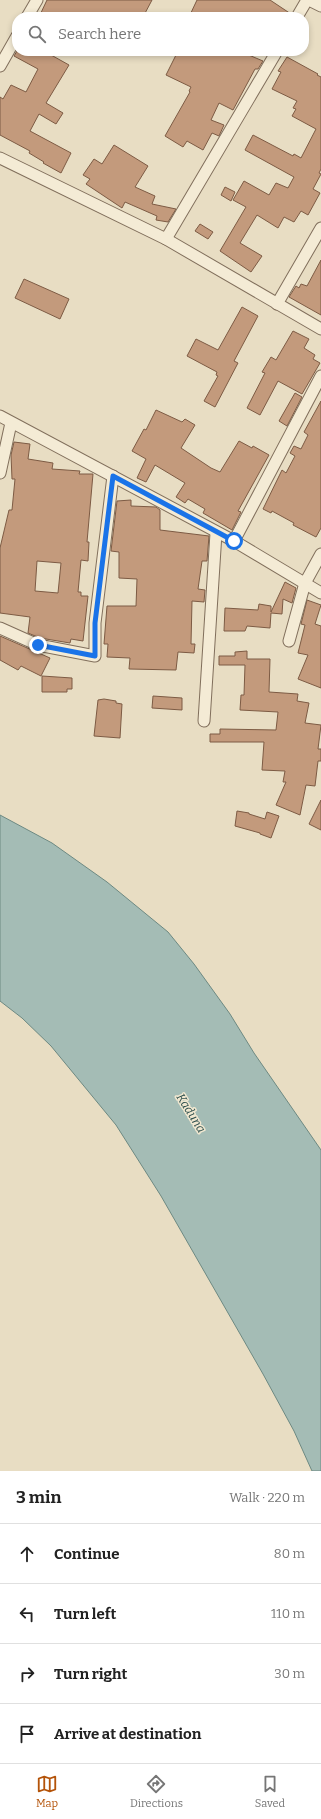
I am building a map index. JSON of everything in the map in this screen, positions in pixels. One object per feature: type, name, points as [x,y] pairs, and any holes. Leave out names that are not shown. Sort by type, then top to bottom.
[{"type":"street","points":[[30,12],[37,0]]},
{"type":"street","points":[[300,12],[308,0],[321,6]]},
{"type":"street","points":[[0,66],[12,45]]},
{"type":"street","points":[[166,239],[274,56]]},
{"type":"street","points":[[0,158],[166,239],[321,329]]},
{"type":"street","points":[[277,304],[321,228]]},
{"type":"street","points":[[234,541],[321,376]]},
{"type":"street","points":[[0,416],[216,533],[234,541],[305,582],[321,593]]},
{"type":"street","points":[[0,473],[11,423]]},
{"type":"street","points":[[0,628],[38,645],[95,656],[95,623],[113,476]]},
{"type":"street","points":[[204,721],[216,533]]},
{"type":"street","points":[[289,640],[305,582],[321,554]]},
{"type":"water","name":"Kaduna","points":[[0,815],[52,843],[107,882],[168,932],[194,964],[230,1014],[254,1053],[321,1150],[321,1471],[312,1471],[294,1431],[263,1374],[161,1196],[116,1125],[51,1046],[22,1018],[0,1001]]},
{"type":"building","points":[[47,0],[152,0],[146,12],[41,12]]},
{"type":"building","points":[[197,0],[270,0],[288,12],[191,12]]},
{"type":"building","points":[[14,56],[53,56],[69,65],[46,103],[63,113],[56,124],[39,114],[30,131],[71,153],[61,173],[43,163],[44,162],[29,153],[30,151],[0,135],[0,97],[3,99],[11,85],[26,92],[38,69]]},
{"type":"building","points":[[176,56],[251,56],[263,61],[258,69],[255,69],[233,110],[219,103],[211,120],[224,125],[219,136],[212,133],[203,150],[187,141],[183,147],[165,136],[190,92],[191,87],[166,75]]},
{"type":"building","points":[[287,57],[321,77],[321,169],[319,173],[321,174],[313,189],[320,193],[308,215],[301,211],[294,222],[284,217],[278,228],[257,215],[240,243],[262,256],[251,272],[220,251],[246,207],[233,200],[244,181],[269,195],[276,183],[288,188],[294,177],[245,150],[253,135],[293,156],[294,154],[301,158],[316,129],[292,116],[296,109],[293,108],[297,101],[272,89],[281,72],[278,71]]},
{"type":"building","points":[[114,145],[148,166],[135,187],[155,196],[152,204],[176,209],[168,222],[156,220],[157,216],[125,202],[122,208],[86,184],[90,179],[83,175],[94,159],[102,164]]},
{"type":"building","points":[[225,187],[235,192],[231,201],[221,195]]},
{"type":"building","points":[[200,224],[213,232],[208,239],[195,231]]},
{"type":"building","points":[[321,260],[321,315],[289,297],[296,286],[299,288],[301,284],[307,286]]},
{"type":"building","points":[[24,279],[69,299],[60,319],[15,298]]},
{"type":"building","points":[[242,307],[258,316],[234,361],[238,363],[215,407],[204,401],[218,376],[216,375],[217,372],[187,356],[196,339],[218,350]]},
{"type":"building","points":[[293,331],[309,339],[304,348],[315,355],[313,359],[320,363],[302,394],[278,381],[260,415],[247,408],[265,373],[262,372],[271,357],[276,360]]},
{"type":"building","points":[[295,393],[302,397],[287,426],[279,421]]},
{"type":"building","points":[[321,401],[321,528],[316,537],[293,525],[294,523],[272,511],[271,513],[263,509],[282,470],[286,473],[295,456],[290,453],[294,446],[301,449],[308,435],[304,432]]},
{"type":"building","points":[[156,410],[182,422],[185,419],[195,425],[181,448],[211,468],[220,472],[239,441],[252,448],[253,446],[269,455],[238,511],[241,512],[232,530],[203,513],[205,509],[188,499],[185,503],[176,497],[185,483],[155,465],[146,482],[137,478],[146,459],[132,451],[144,429],[146,430]]},
{"type":"building","points":[[14,442],[30,444],[28,459],[53,463],[52,469],[80,471],[79,474],[93,474],[87,542],[89,542],[88,561],[81,560],[78,592],[81,592],[81,596],[88,596],[83,641],[71,639],[70,643],[40,638],[28,633],[30,617],[0,613],[0,548],[9,510],[12,510],[15,479],[12,479],[11,455]],"holes":[[[37,561],[61,563],[58,593],[35,591]]]},
{"type":"building","points":[[131,500],[131,506],[156,507],[160,510],[160,530],[209,536],[207,561],[202,561],[198,589],[205,590],[204,602],[192,601],[191,644],[195,644],[194,653],[178,652],[176,670],[129,669],[130,658],[107,657],[108,644],[104,644],[107,606],[136,606],[137,579],[119,578],[119,552],[111,551],[117,501]]},
{"type":"building","points":[[285,582],[296,588],[292,603],[283,599],[282,614],[271,613],[270,628],[247,626],[245,631],[224,631],[225,608],[258,610],[259,604],[271,606],[271,612]]},
{"type":"building","points":[[307,600],[321,605],[315,624],[321,626],[321,688],[298,679],[308,655],[298,653],[305,625],[301,624]]},
{"type":"building","points":[[0,636],[50,658],[41,676],[21,666],[18,670],[0,660]]},
{"type":"building","points":[[247,651],[247,659],[270,659],[269,692],[298,694],[297,701],[309,703],[305,723],[321,725],[318,749],[321,749],[321,761],[318,761],[315,786],[306,785],[300,815],[276,805],[286,782],[283,782],[285,771],[262,770],[264,742],[210,742],[210,734],[220,734],[220,729],[276,730],[278,712],[240,710],[241,695],[244,695],[245,665],[219,665],[219,656],[235,656],[235,652]]},
{"type":"building","points":[[42,676],[72,678],[72,689],[67,689],[67,692],[42,692]]},
{"type":"building","points":[[153,696],[182,698],[182,710],[152,708]]},
{"type":"building","points":[[104,699],[116,701],[116,703],[122,704],[120,738],[94,736],[98,700]]},
{"type":"building","points":[[321,800],[321,830],[309,824]]},
{"type":"building","points":[[237,811],[249,813],[265,819],[267,812],[279,816],[271,838],[260,833],[235,826]]},
{"type":"route","points":[[38,645],[95,656],[95,623],[113,476],[216,533],[234,541]]}]
